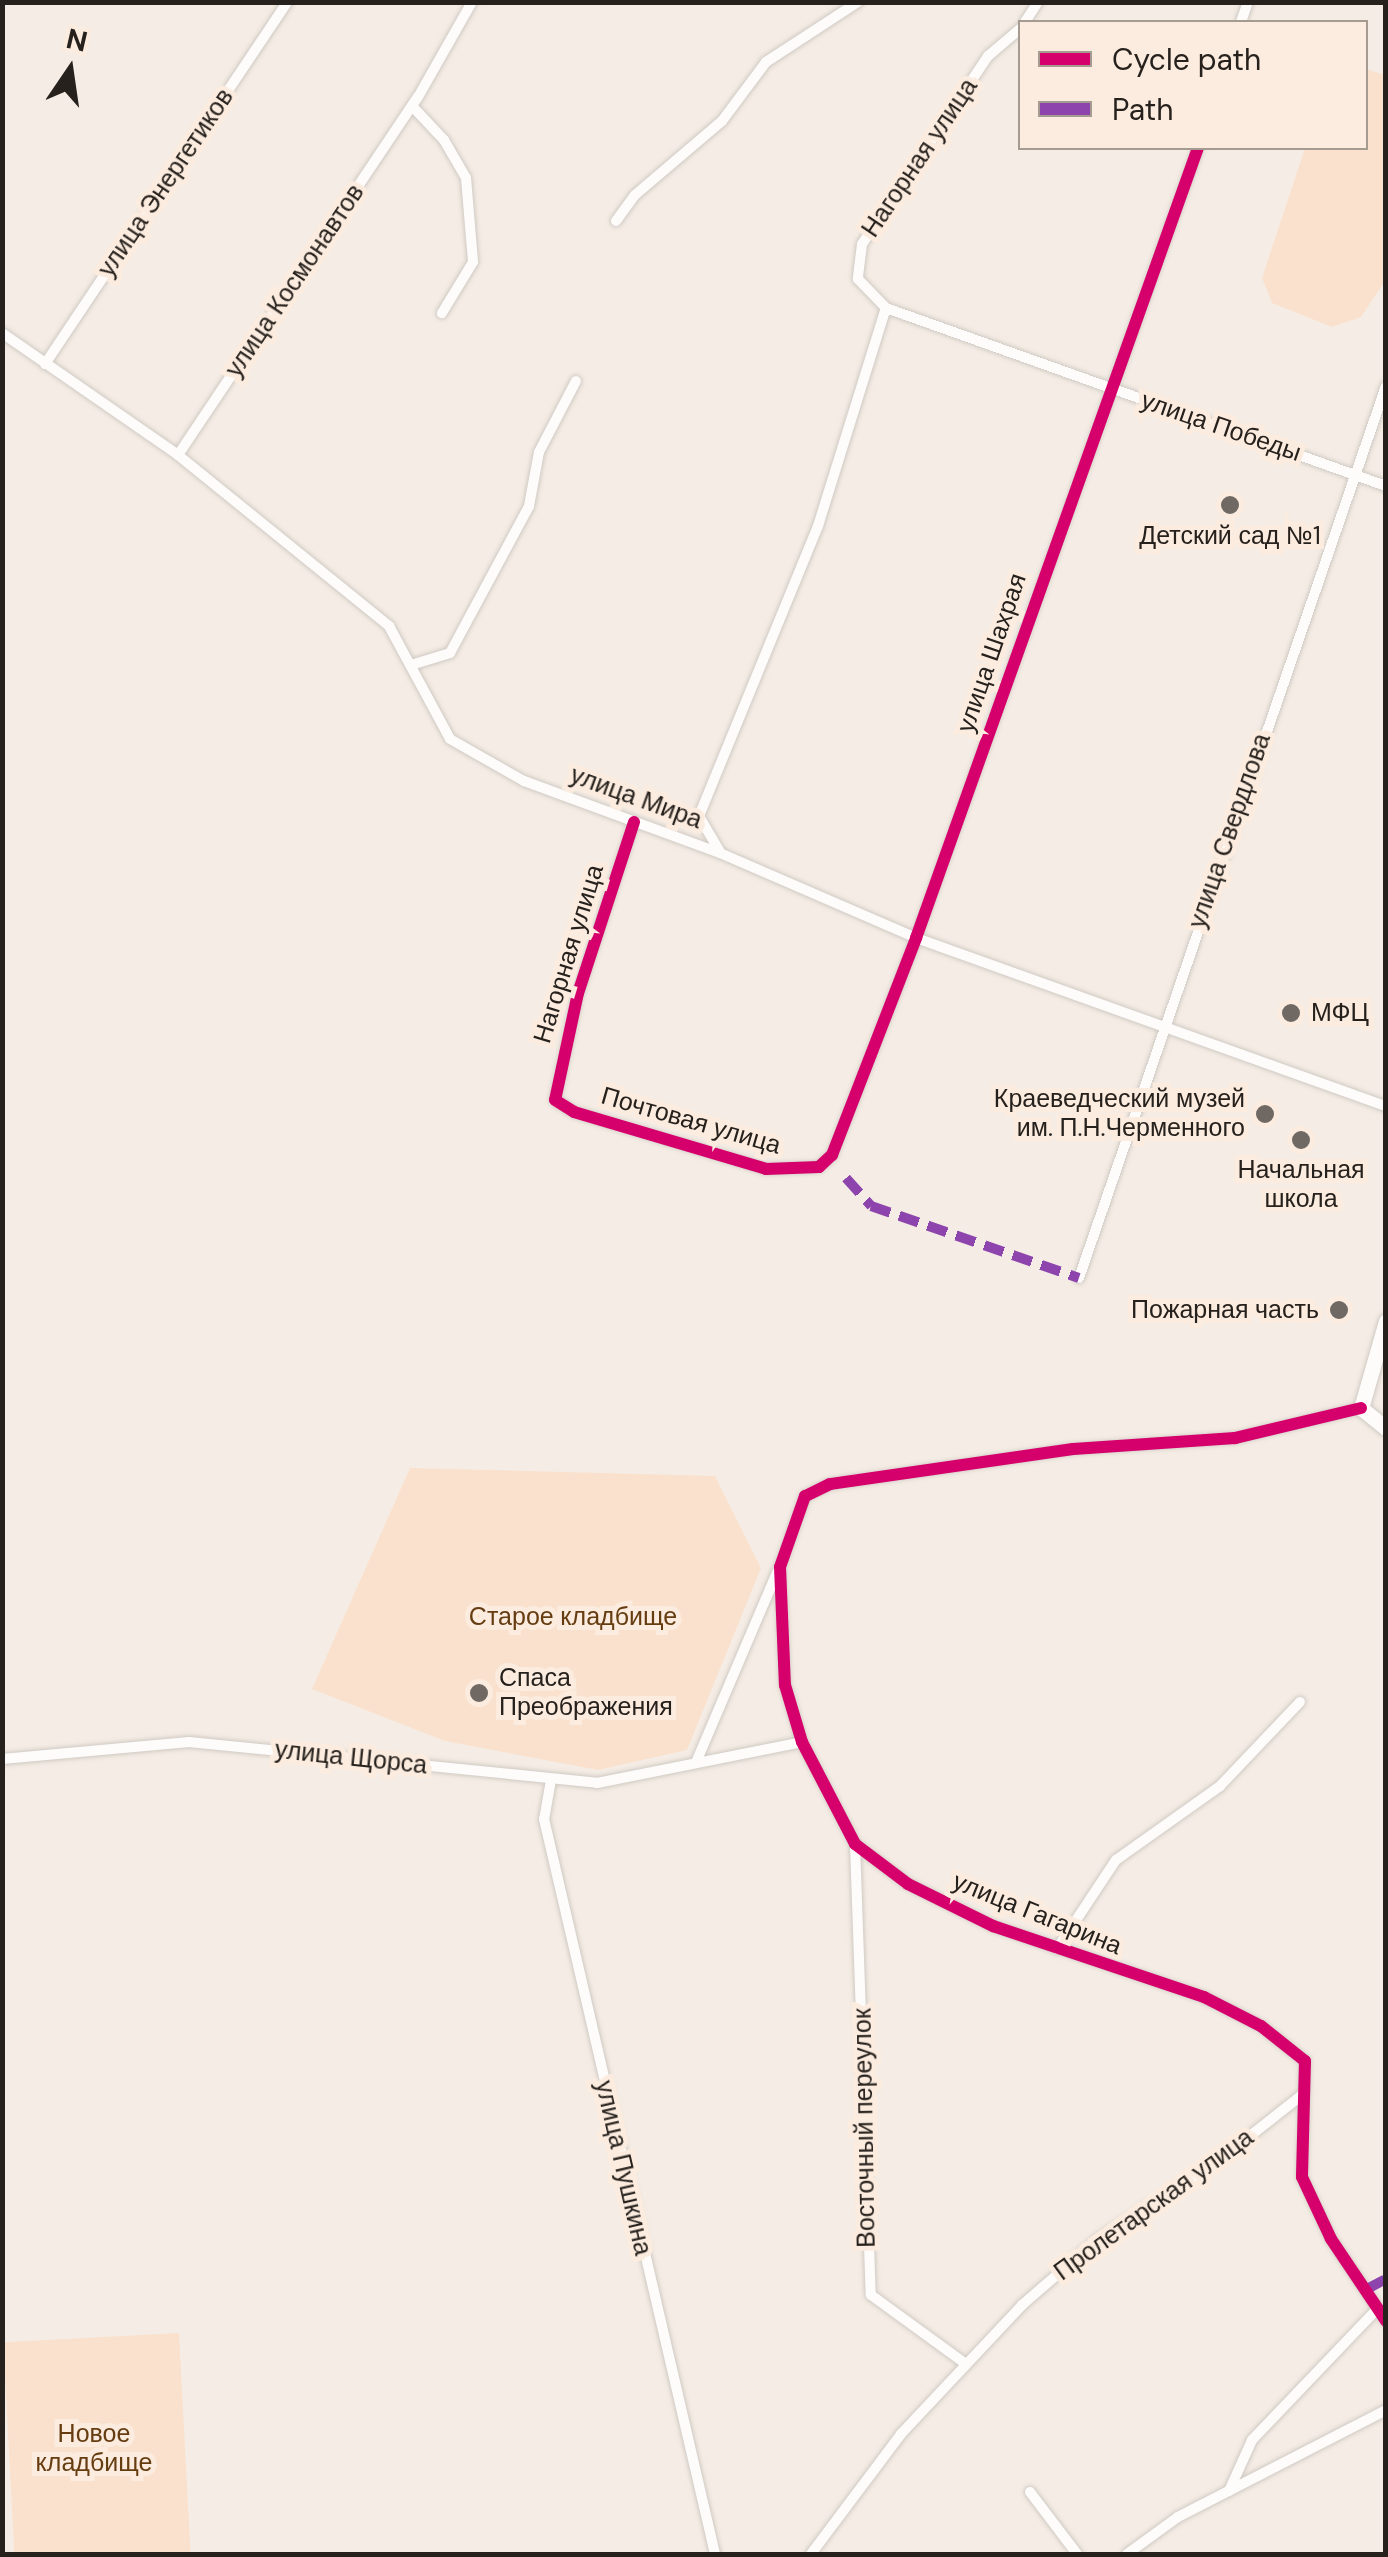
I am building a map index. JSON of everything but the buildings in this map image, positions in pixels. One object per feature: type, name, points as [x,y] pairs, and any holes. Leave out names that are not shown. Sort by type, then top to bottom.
[{"type":"main road","points":[[1386,1321],[1360,1408],[1386,1428]]},
{"type":"street","name":"улица Энергетиков","points":[[45,364],[287,2]]},
{"type":"street","name":"улица Космонавтов","points":[[178,455],[412,106],[472,2]]},
{"type":"street","points":[[616,221],[635,194],[722,121],[766,62],[858,2]]},
{"type":"street","name":"Нагорная улица","points":[[886,308],[858,279],[862,244],[988,56],[1018,29]]},
{"type":"street","points":[[412,106],[444,140],[466,178],[474,262],[442,313]]},
{"type":"street","name":"улица Шахрая","points":[[818,1167],[832,1155],[916,938],[1090,441],[1115,390],[1197,150]]},
{"type":"street","points":[[720,853],[698,816],[818,526],[886,308]]},
{"type":"street","name":"улица Победы","points":[[886,308],[1386,486]]},
{"type":"street","name":"улица Мира","points":[[2,333],[178,455],[389,626],[450,739],[524,781],[720,853],[916,938],[1160,1029],[1386,1106]]},
{"type":"street","points":[[411,665],[450,653],[528,506],[539,452],[576,380]]},
{"type":"street","name":"улица Свердлова","points":[[1079,1278],[1160,1029],[1386,386]]},
{"type":"street","name":"Нагорная улица","points":[[555,1100],[578,993],[634,822]]},
{"type":"street","name":"Почтовая улица","points":[[555,1100],[574,1112],[766,1168],[818,1167]]},
{"type":"street","name":"улица Гагарина","points":[[1360,1408],[1235,1438],[1073,1449],[830,1484],[805,1496],[780,1567],[785,1685],[802,1742],[855,1844],[908,1884],[1057,1949],[1204,1997],[1261,2026],[1306,2061],[1302,2177],[1330,2239],[1386,2321]]},
{"type":"street","points":[[696,1760],[780,1567]]},
{"type":"street","name":"улица Гагарина","points":[[1057,1949],[1116,1860],[1220,1786],[1300,1702]]},
{"type":"street","name":"улица Щорса","points":[[2,1759],[190,1742],[597,1784],[696,1760],[802,1742]]},
{"type":"street","name":"улица Пушкина","points":[[551,1780],[544,1819],[715,2554]]},
{"type":"street","name":"Восточный переулок","points":[[855,1844],[871,2295],[966,2364]]},
{"type":"street","name":"Пролетарская улица","points":[[966,2364],[1098,2240],[1217,2162],[1303,2094]]},
{"type":"street","points":[[1227,2495],[1252,2440],[1378,2308]]},
{"type":"street","points":[[811,2554],[901,2434],[966,2364]]},
{"type":"street","points":[[1127,2554],[1178,2517],[1386,2410]]},
{"type":"street","points":[[1030,2492],[1077,2554]]},
{"type":"green space","points":[[1368,70],[1385,75],[1385,281],[1361,317],[1332,327],[1272,303],[1262,278],[1304,150],[1368,150]]},
{"type":"green space","name":"Старое кладбище","points":[[410,1468],[715,1476],[761,1568],[687,1750],[598,1770],[445,1741],[312,1689]]},
{"type":"green space","name":"Новое кладбище","points":[[179,2333],[191,2554],[14,2554],[3,2342]]},
{"type":"marked path","points":[[846,1178],[871,1206],[1079,1278]]},
{"type":"marked path","points":[[1367,2289],[1386,2279]]},
{"type":"cycle path","points":[[634,822],[578,993],[555,1100],[574,1112],[766,1169],[819,1167],[832,1155],[916,938],[1197,150]]},
{"type":"cycle path","points":[[1361,1408],[1235,1438],[1073,1449],[830,1484],[805,1496],[780,1567],[785,1685],[802,1742],[855,1844],[908,1884],[993,1926],[1204,1997],[1261,2026],[1305,2061],[1302,2177],[1331,2239],[1386,2321]]},
{"type":"place","name":"Детский сад №1","points":[[1230,505]]},
{"type":"place","name":"МФЦ","points":[[1291,1013]]},
{"type":"place","name":"Краеведческий музей им. П.Н.Черменного","points":[[1265,1114]]},
{"type":"place","name":"Начальная школа","points":[[1301,1140]]},
{"type":"place","name":"Пожарная часть","points":[[1339,1310]]},
{"type":"place","name":"Спаса Преображения","points":[[479,1693]]}]
